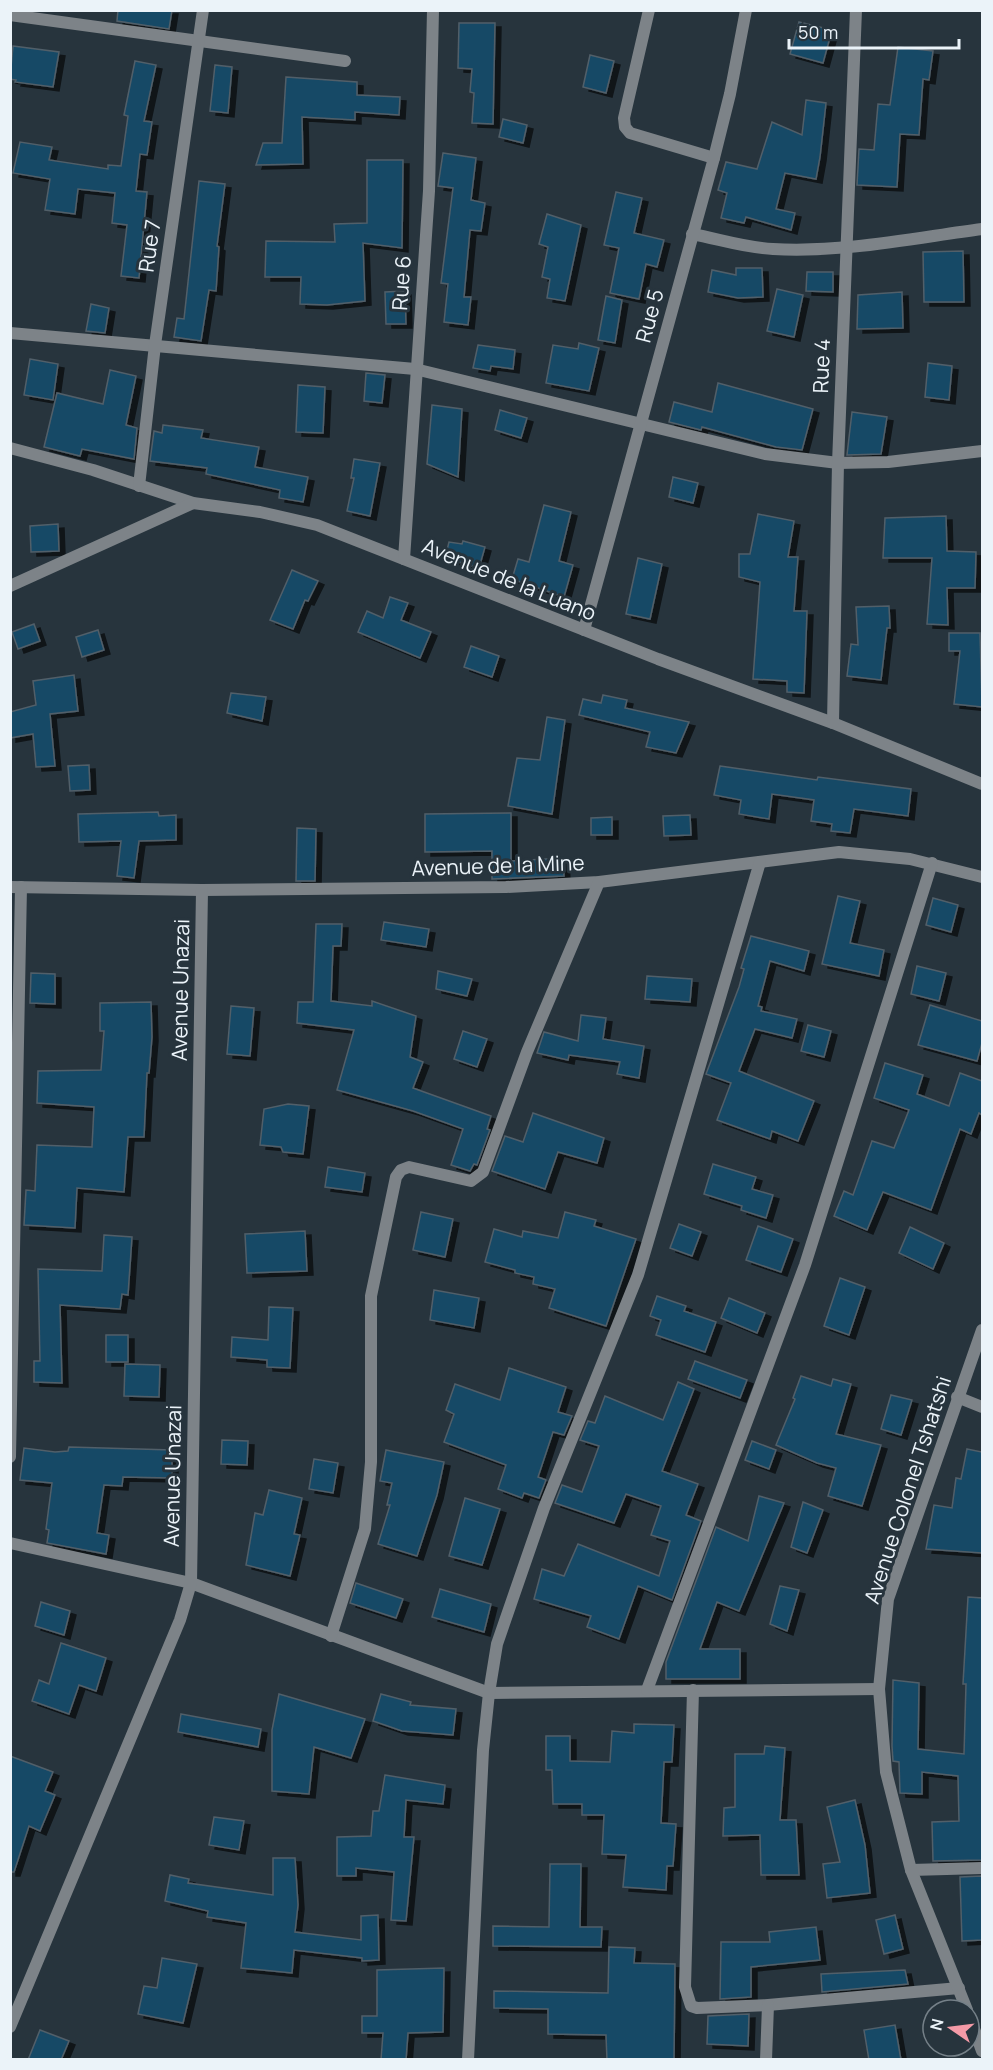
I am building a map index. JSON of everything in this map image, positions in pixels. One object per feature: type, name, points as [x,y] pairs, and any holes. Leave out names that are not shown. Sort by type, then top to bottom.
[{"type":"street","name":"Rue 7","points":[[139,486],[155,345],[203,10]]},
{"type":"street","name":"Rue 6","points":[[404,559],[415,369],[429,191],[433,10]]},
{"type":"street","points":[[648,10],[624,118],[625,128],[630,133],[714,158]]},
{"type":"street","name":"Rue 5","points":[[584,630],[714,158],[730,94],[746,10]]},
{"type":"street","name":"Rue 4","points":[[833,723],[845,246],[856,10]]},
{"type":"street","points":[[10,15],[345,61]]},
{"type":"street","points":[[692,234],[770,249],[845,246],[982,229]]},
{"type":"street","points":[[10,333],[415,369],[765,454],[838,463],[888,462],[982,451]]},
{"type":"street","name":"Avenue de la Luano","points":[[10,448],[93,470],[193,503],[260,512],[317,525],[584,630],[833,723],[982,784]]},
{"type":"street","points":[[10,586],[193,503]]},
{"type":"street","name":"Avenue de la Mine","points":[[16,887],[202,890],[506,887],[599,882],[839,852],[884,855],[982,877]]},
{"type":"street","points":[[468,2060],[483,1750],[497,1644],[544,1508],[638,1275],[760,862]]},
{"type":"street","points":[[647,1690],[805,1265],[932,864]]},
{"type":"street","points":[[331,1636],[365,1529],[370,1462],[371,1296],[396,1177],[401,1170],[413,1167],[471,1181],[483,1172],[527,1052],[599,882]]},
{"type":"street","points":[[10,1457],[16,887]]},
{"type":"street","name":"Avenue Unazai","points":[[10,2027],[180,1620],[191,1583],[202,890]]},
{"type":"street","name":"Avenue Colonel Tshatshi","points":[[963,1998],[911,1870],[886,1772],[879,1689],[888,1599],[982,1330]]},
{"type":"street","points":[[957,1397],[982,1407]]},
{"type":"street","points":[[10,1543],[191,1583],[489,1693],[879,1689]]},
{"type":"street","points":[[693,1690],[687,1995],[691,2006],[697,2008],[768,2005],[959,1988]]},
{"type":"street","points":[[911,1870],[982,1868]]},
{"type":"street","points":[[766,2060],[768,2005]]},
{"type":"building","points":[[118,10],[172,10],[169,29],[117,21]]},
{"type":"building","points":[[799,22],[832,30],[823,63],[790,54]]},
{"type":"building","points":[[459,23],[495,23],[493,124],[472,123],[474,93],[470,92],[472,69],[458,68]]},
{"type":"building","points":[[13,46],[59,52],[53,87],[15,82],[16,80],[10,79]]},
{"type":"building","points":[[898,47],[933,51],[929,80],[923,79],[919,135],[900,134],[897,187],[857,185],[859,149],[874,150],[878,104],[890,105]]},
{"type":"building","points":[[590,55],[614,61],[606,93],[583,87]]},
{"type":"building","points":[[135,61],[156,65],[144,121],[152,122],[147,155],[140,154],[136,191],[147,192],[139,278],[121,276],[127,225],[112,223],[115,193],[78,189],[75,214],[45,210],[50,179],[13,173],[20,142],[52,147],[49,160],[108,169],[108,165],[121,166],[128,116],[124,115]]},
{"type":"building","points":[[215,65],[232,67],[228,113],[210,111]]},
{"type":"building","points":[[286,77],[357,82],[357,95],[400,97],[399,115],[355,112],[355,120],[302,117],[303,164],[256,165],[263,143],[282,143]]},
{"type":"building","points":[[806,100],[826,103],[820,157],[816,179],[785,173],[776,209],[795,213],[791,230],[746,217],[744,223],[721,218],[727,193],[718,190],[726,162],[757,169],[772,122],[802,135]]},
{"type":"building","points":[[503,119],[527,125],[523,143],[499,137]]},
{"type":"building","points":[[443,153],[476,158],[471,200],[485,203],[481,231],[470,230],[464,297],[471,297],[468,325],[444,322],[448,284],[441,283],[453,188],[438,186]]},
{"type":"building","points":[[367,160],[403,160],[402,248],[363,243],[365,301],[327,305],[300,304],[301,277],[265,277],[266,241],[335,242],[334,224],[367,223]]},
{"type":"building","points":[[199,181],[225,184],[217,246],[219,247],[216,291],[209,290],[201,341],[174,337],[177,318],[184,319]]},
{"type":"building","points":[[616,192],[642,198],[634,233],[664,240],[657,267],[646,264],[639,299],[610,293],[619,248],[604,245]]},
{"type":"building","points":[[547,214],[581,225],[565,301],[547,298],[550,279],[542,277],[548,247],[539,244]]},
{"type":"building","points":[[963,251],[964,302],[924,302],[923,252]]},
{"type":"building","points":[[736,268],[762,268],[763,297],[738,298],[708,292],[712,270],[736,275]]},
{"type":"building","points":[[807,272],[833,272],[833,292],[806,291]]},
{"type":"building","points":[[777,289],[803,295],[794,337],[767,331]]},
{"type":"building","points":[[405,291],[406,324],[386,324],[385,292]]},
{"type":"building","points":[[902,292],[903,328],[857,329],[858,295]]},
{"type":"building","points":[[606,296],[622,300],[615,343],[598,340]]},
{"type":"building","points":[[91,304],[109,308],[105,333],[86,331]]},
{"type":"building","points":[[579,343],[599,348],[589,391],[546,383],[553,345],[578,349]]},
{"type":"building","points":[[478,345],[515,350],[513,369],[491,366],[490,371],[473,368]]},
{"type":"building","points":[[30,359],[58,364],[53,400],[24,395]]},
{"type":"building","points":[[928,363],[952,366],[949,400],[925,397]]},
{"type":"building","points":[[110,370],[136,376],[126,425],[137,428],[134,459],[82,449],[80,456],[44,447],[57,393],[103,404]]},
{"type":"building","points":[[366,373],[385,375],[382,403],[364,401]]},
{"type":"building","points":[[718,383],[813,409],[802,450],[776,447],[702,427],[701,430],[669,422],[674,402],[712,412]]},
{"type":"building","points":[[298,385],[325,387],[323,433],[296,432]]},
{"type":"building","points":[[432,405],[462,409],[458,477],[427,464]]},
{"type":"building","points":[[500,410],[527,418],[521,438],[495,430]]},
{"type":"building","points":[[852,412],[887,417],[881,454],[847,455]]},
{"type":"building","points":[[163,425],[203,430],[201,438],[259,447],[255,467],[308,477],[303,502],[279,498],[280,490],[206,474],[207,468],[150,461],[154,431],[162,433]]},
{"type":"building","points":[[354,459],[380,463],[370,516],[347,511],[354,478],[351,478]]},
{"type":"building","points":[[673,477],[698,483],[693,503],[669,497]]},
{"type":"building","points":[[544,505],[571,512],[559,561],[573,565],[564,597],[512,579],[518,559],[529,562]]},
{"type":"building","points":[[758,514],[794,521],[788,557],[798,557],[794,611],[807,611],[804,693],[787,692],[787,681],[753,679],[760,582],[739,577],[739,554],[750,554]]},
{"type":"building","points":[[946,516],[947,551],[976,552],[975,588],[947,588],[948,625],[927,624],[932,558],[883,558],[885,518]]},
{"type":"building","points":[[58,524],[59,551],[31,552],[30,526]]},
{"type":"building","points":[[463,541],[485,547],[479,568],[445,558],[449,542],[462,544]]},
{"type":"building","points":[[638,558],[662,564],[650,619],[626,614]]},
{"type":"building","points":[[292,570],[318,581],[308,601],[305,600],[293,629],[270,620]]},
{"type":"building","points":[[390,597],[408,603],[401,620],[431,632],[420,658],[358,632],[367,611],[383,618]]},
{"type":"building","points":[[889,606],[890,628],[887,628],[881,680],[847,676],[851,644],[858,645],[856,607]]},
{"type":"building","points":[[34,624],[40,641],[18,649],[12,632]]},
{"type":"building","points":[[98,630],[104,650],[82,657],[76,637]]},
{"type":"building","points":[[949,633],[980,633],[982,707],[954,704],[960,651],[949,651]]},
{"type":"building","points":[[471,646],[499,656],[492,677],[464,667]]},
{"type":"building","points":[[74,675],[78,711],[50,714],[55,766],[36,767],[33,734],[10,738],[10,712],[36,705],[33,681]]},
{"type":"building","points":[[231,693],[266,697],[262,721],[227,713]]},
{"type":"building","points":[[603,695],[627,700],[625,708],[689,722],[676,753],[646,747],[650,732],[579,715],[583,699],[601,703]]},
{"type":"building","points":[[547,717],[565,720],[552,814],[508,806],[517,758],[540,760]]},
{"type":"building","points":[[89,765],[90,790],[70,791],[68,766]]},
{"type":"building","points":[[720,766],[817,780],[818,777],[911,789],[908,816],[854,809],[850,833],[831,831],[832,824],[811,821],[814,800],[772,794],[769,819],[739,814],[741,800],[714,795]]},
{"type":"building","points":[[158,812],[159,816],[176,815],[176,840],[139,841],[134,878],[117,876],[121,841],[79,842],[78,814]]},
{"type":"building","points":[[511,813],[511,861],[563,858],[564,876],[492,879],[492,851],[425,852],[425,814]]},
{"type":"building","points":[[690,815],[691,835],[664,836],[663,816]]},
{"type":"building","points":[[612,817],[612,835],[591,835],[591,818]]},
{"type":"building","points":[[297,828],[316,829],[315,881],[296,881]]},
{"type":"building","points":[[838,896],[860,901],[850,943],[884,950],[879,976],[822,964]]},
{"type":"building","points":[[933,898],[958,905],[951,932],[926,925]]},
{"type":"building","points":[[384,922],[429,929],[426,947],[381,940]]},
{"type":"building","points":[[316,924],[342,924],[341,946],[333,946],[331,1001],[372,1006],[372,1001],[416,1016],[410,1057],[423,1062],[413,1088],[491,1116],[487,1129],[490,1130],[477,1165],[474,1164],[470,1171],[451,1165],[463,1129],[413,1111],[337,1090],[354,1030],[297,1023],[298,1002],[313,1002]]},
{"type":"building","points":[[751,936],[809,951],[804,971],[770,961],[758,1006],[762,1007],[761,1011],[797,1019],[792,1038],[755,1029],[739,1071],[814,1101],[798,1141],[772,1131],[770,1139],[717,1120],[731,1083],[706,1074],[739,987],[744,969],[741,968]]},
{"type":"building","points":[[917,966],[946,973],[939,1001],[911,994]]},
{"type":"building","points":[[438,971],[472,979],[467,996],[436,989]]},
{"type":"building","points":[[31,973],[55,974],[55,1004],[30,1003]]},
{"type":"building","points":[[647,976],[692,979],[690,1002],[645,999]]},
{"type":"building","points":[[151,1002],[152,1037],[149,1073],[147,1073],[144,1137],[128,1137],[124,1192],[77,1188],[75,1228],[24,1225],[26,1190],[35,1191],[37,1145],[92,1147],[94,1107],[37,1103],[38,1071],[101,1070],[104,1031],[100,1031],[100,1003]]},
{"type":"building","points":[[930,1005],[982,1021],[982,1043],[977,1061],[918,1045]]},
{"type":"building","points":[[231,1006],[254,1008],[250,1056],[227,1054]]},
{"type":"building","points":[[581,1015],[606,1018],[603,1039],[644,1046],[639,1078],[617,1074],[620,1062],[569,1055],[568,1060],[537,1053],[544,1032],[578,1041]]},
{"type":"building","points":[[808,1025],[831,1031],[824,1057],[801,1051]]},
{"type":"building","points":[[463,1031],[487,1039],[477,1067],[454,1059]]},
{"type":"building","points":[[885,1063],[923,1075],[917,1094],[949,1106],[960,1073],[982,1081],[982,1115],[979,1113],[971,1134],[960,1129],[931,1210],[883,1192],[867,1230],[834,1216],[844,1191],[853,1195],[872,1141],[894,1148],[909,1110],[874,1098]]},
{"type":"building","points":[[288,1104],[309,1106],[303,1154],[283,1152],[281,1147],[260,1145],[264,1109]]},
{"type":"building","points":[[533,1113],[604,1138],[597,1163],[558,1152],[545,1189],[492,1171],[505,1136],[523,1142]]},
{"type":"building","points":[[713,1164],[756,1177],[752,1189],[773,1195],[766,1218],[741,1210],[742,1206],[704,1194]]},
{"type":"building","points":[[328,1167],[365,1173],[362,1192],[325,1187]]},
{"type":"building","points":[[421,1212],[453,1219],[445,1257],[413,1250]]},
{"type":"building","points":[[565,1212],[596,1220],[594,1226],[636,1239],[606,1326],[549,1308],[555,1289],[533,1284],[534,1277],[485,1262],[494,1229],[522,1237],[523,1231],[558,1238]]},
{"type":"building","points":[[679,1224],[701,1232],[692,1256],[670,1248]]},
{"type":"building","points":[[758,1226],[793,1239],[781,1272],[746,1260]]},
{"type":"building","points":[[910,1227],[944,1243],[933,1269],[899,1253]]},
{"type":"building","points":[[305,1231],[307,1271],[247,1273],[245,1234]]},
{"type":"building","points":[[104,1235],[132,1237],[128,1295],[122,1294],[120,1309],[60,1305],[62,1383],[34,1382],[34,1361],[40,1361],[38,1269],[102,1271]]},
{"type":"building","points":[[840,1278],[865,1287],[849,1335],[824,1326]]},
{"type":"building","points":[[434,1290],[479,1298],[474,1328],[430,1320]]},
{"type":"building","points":[[657,1296],[686,1306],[684,1311],[716,1322],[705,1352],[656,1335],[661,1320],[650,1316]]},
{"type":"building","points":[[729,1298],[765,1313],[757,1333],[721,1318]]},
{"type":"building","points":[[269,1307],[293,1308],[290,1368],[267,1367],[267,1360],[231,1357],[232,1337],[268,1340]]},
{"type":"building","points":[[106,1335],[128,1335],[128,1362],[106,1362]]},
{"type":"building","points":[[695,1361],[747,1380],[740,1398],[688,1379]]},
{"type":"building","points":[[125,1364],[160,1365],[159,1397],[124,1396]]},
{"type":"building","points":[[509,1368],[566,1387],[558,1412],[572,1416],[564,1435],[553,1432],[538,1477],[546,1480],[539,1498],[524,1493],[522,1498],[498,1489],[506,1465],[444,1442],[454,1414],[446,1410],[455,1384],[500,1400]]},
{"type":"building","points":[[801,1376],[831,1386],[833,1379],[851,1384],[836,1434],[881,1445],[862,1506],[828,1496],[836,1468],[817,1463],[776,1445],[795,1399],[793,1398]]},
{"type":"building","points":[[678,1382],[694,1389],[662,1471],[698,1484],[686,1515],[701,1521],[672,1600],[638,1586],[619,1639],[587,1627],[591,1616],[534,1599],[542,1569],[564,1576],[578,1544],[659,1576],[670,1541],[651,1535],[661,1506],[626,1494],[614,1523],[555,1503],[562,1485],[582,1492],[599,1446],[580,1440],[588,1421],[595,1423],[605,1396],[663,1420]]},
{"type":"building","points":[[891,1395],[912,1400],[901,1435],[881,1429]]},
{"type":"building","points":[[222,1440],[248,1441],[247,1465],[221,1464]]},
{"type":"building","points":[[752,1441],[776,1450],[769,1469],[745,1460]]},
{"type":"building","points":[[69,1447],[172,1450],[172,1478],[123,1477],[122,1486],[104,1485],[97,1533],[109,1535],[106,1554],[47,1543],[49,1530],[46,1529],[52,1483],[20,1480],[24,1448],[55,1452],[68,1451]]},
{"type":"building","points":[[967,1449],[982,1452],[982,1553],[926,1549],[934,1505],[952,1508],[956,1478],[961,1479]]},
{"type":"building","points":[[386,1450],[444,1462],[437,1495],[417,1556],[378,1544],[390,1505],[387,1505],[392,1483],[380,1481]]},
{"type":"building","points":[[314,1459],[338,1463],[333,1493],[309,1489]]},
{"type":"building","points":[[269,1490],[302,1498],[294,1534],[300,1535],[290,1576],[246,1565],[255,1513],[263,1515]]},
{"type":"building","points":[[759,1496],[784,1503],[739,1611],[717,1602],[700,1649],[740,1649],[740,1679],[666,1679],[666,1662],[716,1527],[748,1541]]},
{"type":"building","points":[[465,1498],[500,1509],[482,1565],[449,1556]]},
{"type":"building","points":[[803,1502],[823,1510],[807,1553],[791,1547]]},
{"type":"building","points":[[356,1583],[403,1599],[396,1618],[350,1603]]},
{"type":"building","points":[[780,1586],[799,1590],[787,1631],[770,1624]]},
{"type":"building","points":[[440,1589],[491,1604],[484,1632],[432,1617]]},
{"type":"building","points":[[968,1597],[982,1598],[982,1860],[933,1861],[932,1822],[959,1821],[958,1776],[922,1772],[922,1794],[900,1793],[899,1762],[893,1761],[892,1746],[893,1680],[919,1683],[918,1749],[964,1754],[966,1684],[963,1684]]},
{"type":"building","points":[[41,1602],[70,1611],[64,1635],[35,1626]]},
{"type":"building","points":[[61,1643],[106,1658],[96,1691],[79,1685],[69,1714],[32,1701],[39,1680],[49,1684]]},
{"type":"building","points":[[279,1694],[365,1719],[351,1758],[314,1747],[309,1794],[272,1791],[272,1730]]},
{"type":"building","points":[[381,1694],[411,1702],[410,1705],[456,1709],[453,1735],[402,1731],[373,1721]]},
{"type":"building","points":[[181,1714],[261,1729],[258,1747],[178,1732]]},
{"type":"building","points":[[634,1724],[674,1725],[672,1762],[664,1762],[661,1823],[676,1824],[673,1866],[667,1866],[666,1890],[623,1887],[626,1855],[602,1854],[604,1815],[582,1815],[582,1804],[553,1804],[552,1770],[546,1770],[546,1736],[570,1736],[570,1761],[610,1762],[612,1731],[634,1733]]},
{"type":"building","points":[[765,1746],[785,1748],[780,1820],[796,1820],[799,1875],[761,1875],[760,1835],[723,1836],[724,1808],[735,1807],[735,1754],[764,1754]]},
{"type":"building","points":[[10,1756],[53,1772],[45,1791],[55,1795],[40,1831],[29,1826],[14,1872],[10,1872]]},
{"type":"building","points":[[385,1775],[445,1785],[443,1804],[406,1800],[404,1837],[414,1837],[406,1921],[391,1920],[394,1872],[356,1868],[356,1876],[337,1876],[337,1837],[371,1836],[373,1811],[379,1811]]},
{"type":"building","points":[[855,1800],[865,1845],[870,1893],[827,1898],[823,1864],[840,1862],[827,1807]]},
{"type":"building","points":[[214,1817],[244,1821],[239,1850],[209,1845]]},
{"type":"building","points":[[273,1858],[295,1858],[298,1905],[295,1932],[361,1940],[361,1916],[378,1915],[379,1960],[362,1961],[362,1958],[294,1950],[292,1973],[241,1968],[246,1923],[207,1917],[208,1911],[165,1901],[170,1875],[189,1879],[188,1883],[273,1895]]},
{"type":"building","points":[[550,1864],[581,1864],[580,1927],[602,1927],[601,1947],[493,1946],[493,1926],[549,1927]]},
{"type":"building","points":[[982,1876],[982,1940],[962,1941],[960,1877]]},
{"type":"building","points":[[895,1915],[903,1949],[884,1954],[876,1920]]},
{"type":"building","points":[[816,1927],[820,1960],[751,1967],[751,1997],[720,1999],[721,1942],[770,1942],[769,1932]]},
{"type":"building","points":[[609,1947],[635,1948],[634,1963],[675,1964],[674,2060],[607,2060],[606,2035],[548,2034],[548,2009],[494,2008],[494,1991],[608,1993]]},
{"type":"building","points":[[162,1958],[197,1964],[183,2023],[138,2014],[144,1986],[157,1988]]},
{"type":"building","points":[[444,1968],[443,2032],[408,2033],[406,2060],[381,2060],[383,2033],[362,2033],[362,2016],[377,2016],[377,1970]]},
{"type":"building","points":[[905,1970],[908,1984],[822,1992],[821,1974]]},
{"type":"building","points":[[749,2014],[748,2046],[707,2044],[708,2016]]},
{"type":"building","points":[[895,2025],[901,2060],[869,2060],[864,2030]]},
{"type":"building","points":[[40,2030],[69,2041],[61,2060],[28,2060]]}]
